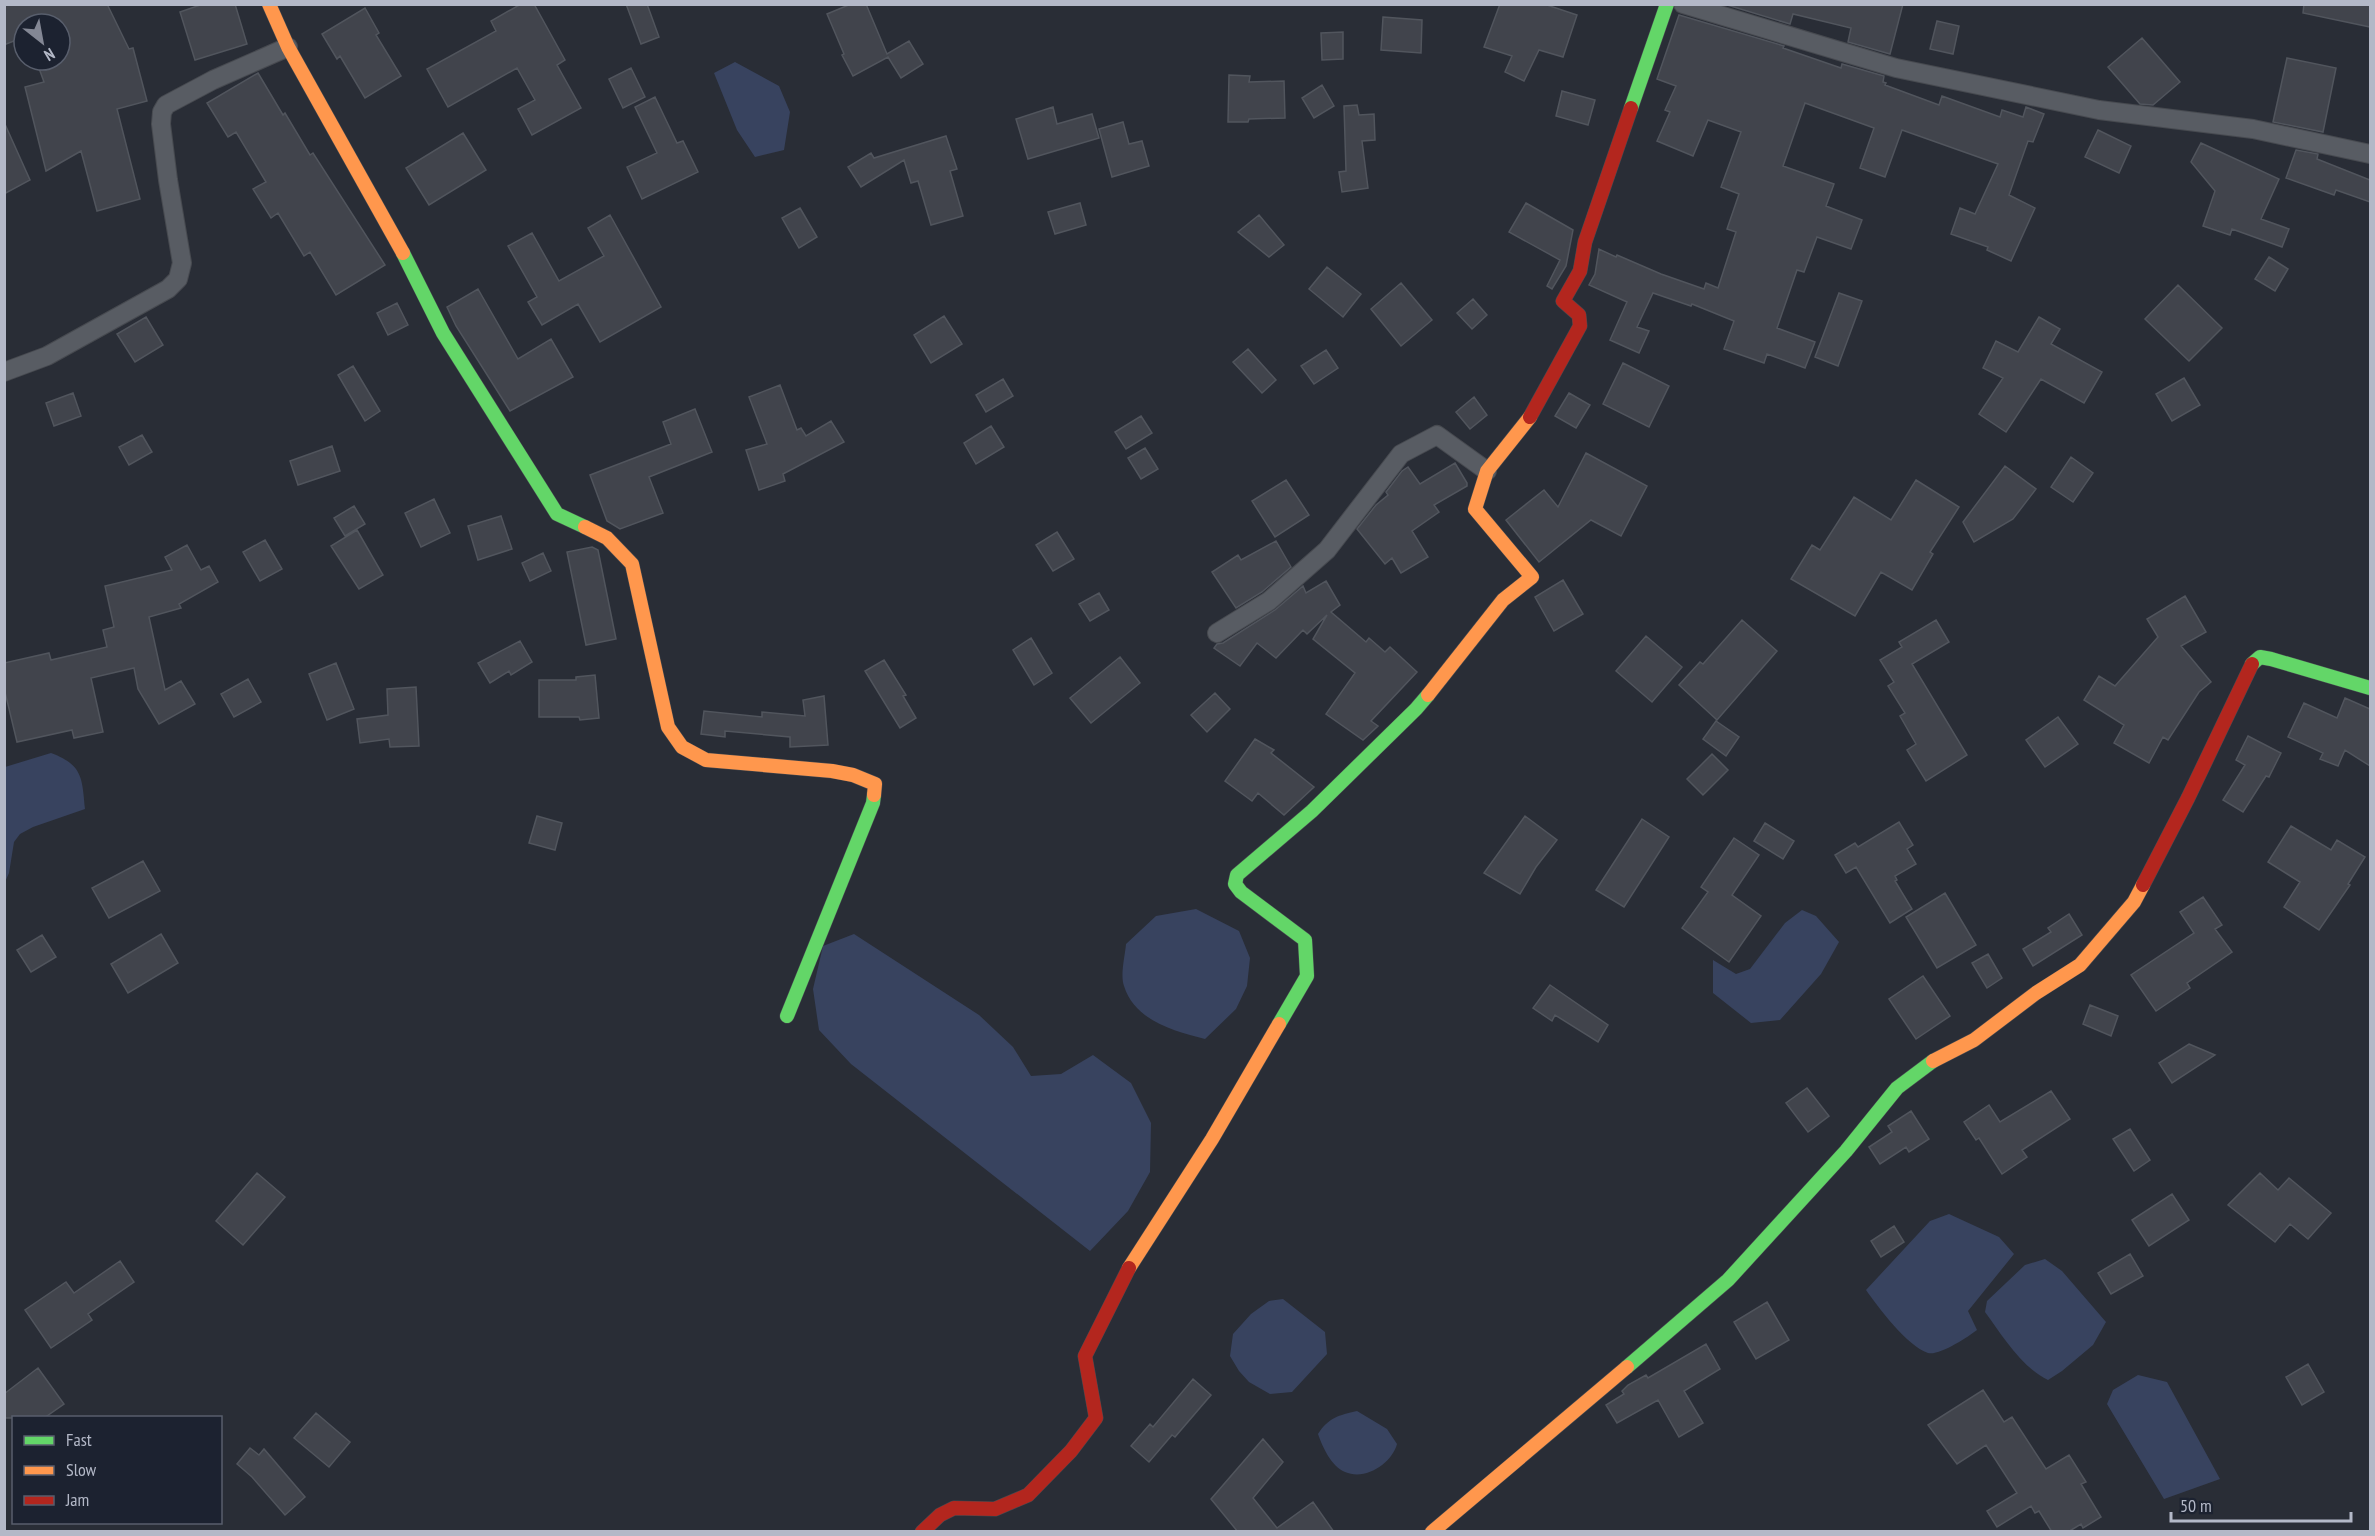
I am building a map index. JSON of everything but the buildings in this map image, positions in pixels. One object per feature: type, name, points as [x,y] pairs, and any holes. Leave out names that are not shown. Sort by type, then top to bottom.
[{"type":"street","points":[[269,4],[288,47],[401,248],[443,333],[557,514],[574,524],[597,532],[620,549],[632,564],[668,728],[682,747],[706,760],[832,771],[853,775],[875,784],[873,803],[787,1016]]},
{"type":"street","points":[[922,1532],[940,1515],[954,1508],[995,1509],[1028,1495],[1071,1451],[1096,1418],[1085,1356],[1131,1263],[1212,1139],[1307,976],[1305,940],[1241,892],[1235,884],[1237,875],[1312,811],[1416,709],[1503,600],[1532,577],[1475,509],[1487,471],[1525,426],[1580,326],[1579,315],[1563,301],[1580,271],[1585,243],[1667,4]]},
{"type":"street","points":[[1683,4],[1896,68],[2099,110],[2253,129],[2370,154]]},
{"type":"street","points":[[4,372],[47,356],[168,289],[178,279],[182,263],[168,180],[161,124],[162,112],[166,105],[213,80],[288,47]]},
{"type":"street","points":[[1217,633],[1269,601],[1327,550],[1401,454],[1437,435],[1487,471]]},
{"type":"street","points":[[1432,1532],[1728,1280],[1846,1151],[1898,1088],[1937,1058],[1974,1040],[2036,993],[2080,966],[2134,902],[2188,798],[2253,661],[2260,657],[2271,658],[2370,688]]},
{"type":"water","points":[[735,62],[779,86],[790,112],[784,150],[755,157],[737,130],[714,73]]},
{"type":"water","points":[[51,753],[69,762],[79,774],[85,809],[33,827],[20,834],[14,842],[9,873],[5,882],[5,767]]},
{"type":"water","points":[[1196,909],[1239,931],[1250,958],[1247,986],[1236,1009],[1205,1039],[1169,1028],[1146,1016],[1129,998],[1122,976],[1126,944],[1156,916]]},
{"type":"water","points":[[1802,910],[1816,916],[1839,942],[1821,974],[1780,1020],[1751,1023],[1713,993],[1713,960],[1736,974],[1750,969],[1785,923]]},
{"type":"water","points":[[854,934],[979,1015],[1013,1047],[1031,1076],[1061,1074],[1093,1055],[1131,1083],[1151,1123],[1150,1172],[1128,1211],[1090,1251],[851,1064],[819,1030],[813,989],[823,946]]},
{"type":"water","points":[[1949,1214],[1999,1237],[2014,1254],[1968,1311],[1977,1330],[1946,1349],[1928,1353],[1911,1343],[1902,1334],[1866,1290],[1930,1221]]},
{"type":"water","points":[[2045,1259],[2062,1271],[2106,1322],[2093,1345],[2048,1380],[2021,1359],[1985,1312],[1987,1301],[2025,1265]]},
{"type":"water","points":[[1283,1299],[1325,1332],[1327,1354],[1292,1392],[1270,1394],[1249,1382],[1239,1371],[1230,1356],[1233,1334],[1251,1314],[1269,1301]]},
{"type":"water","points":[[2138,1375],[2167,1382],[2220,1479],[2164,1499],[2107,1404],[2113,1390]]},
{"type":"water","points":[[1357,1411],[1387,1429],[1397,1444],[1384,1464],[1369,1472],[1353,1474],[1340,1469],[1332,1461],[1318,1434],[1334,1418]]},
{"type":"traffic: fast","points":[[1631,108],[1667,4]]},
{"type":"traffic: fast","points":[[403,253],[443,333],[557,514],[585,527]]},
{"type":"traffic: fast","points":[[2252,664],[2260,657],[2271,659],[2370,688]]},
{"type":"traffic: fast","points":[[1279,1024],[1307,976],[1305,940],[1241,892],[1235,884],[1237,875],[1312,811],[1428,695]]},
{"type":"traffic: fast","points":[[787,1016],[873,803],[874,795]]},
{"type":"traffic: fast","points":[[1627,1367],[1728,1280],[1846,1151],[1897,1088],[1933,1061]]},
{"type":"traffic: slow","points":[[269,4],[288,47],[403,253]]},
{"type":"traffic: slow","points":[[1428,695],[1503,600],[1532,577],[1475,509],[1487,471],[1530,417]]},
{"type":"traffic: slow","points":[[585,527],[607,538],[632,564],[668,727],[682,747],[706,760],[832,771],[853,775],[875,784],[874,795]]},
{"type":"traffic: slow","points":[[1933,1061],[1974,1040],[2036,993],[2080,965],[2134,902],[2143,885]]},
{"type":"traffic: slow","points":[[1129,1268],[1212,1139],[1279,1024]]},
{"type":"traffic: slow","points":[[1432,1532],[1627,1367]]},
{"type":"traffic: jam","points":[[1530,417],[1580,326],[1579,315],[1563,301],[1580,271],[1585,242],[1631,108]]},
{"type":"traffic: jam","points":[[2143,885],[2188,798],[2252,664]]},
{"type":"traffic: jam","points":[[922,1532],[940,1515],[954,1508],[995,1509],[1028,1495],[1071,1451],[1096,1418],[1085,1356],[1129,1268]]}]
